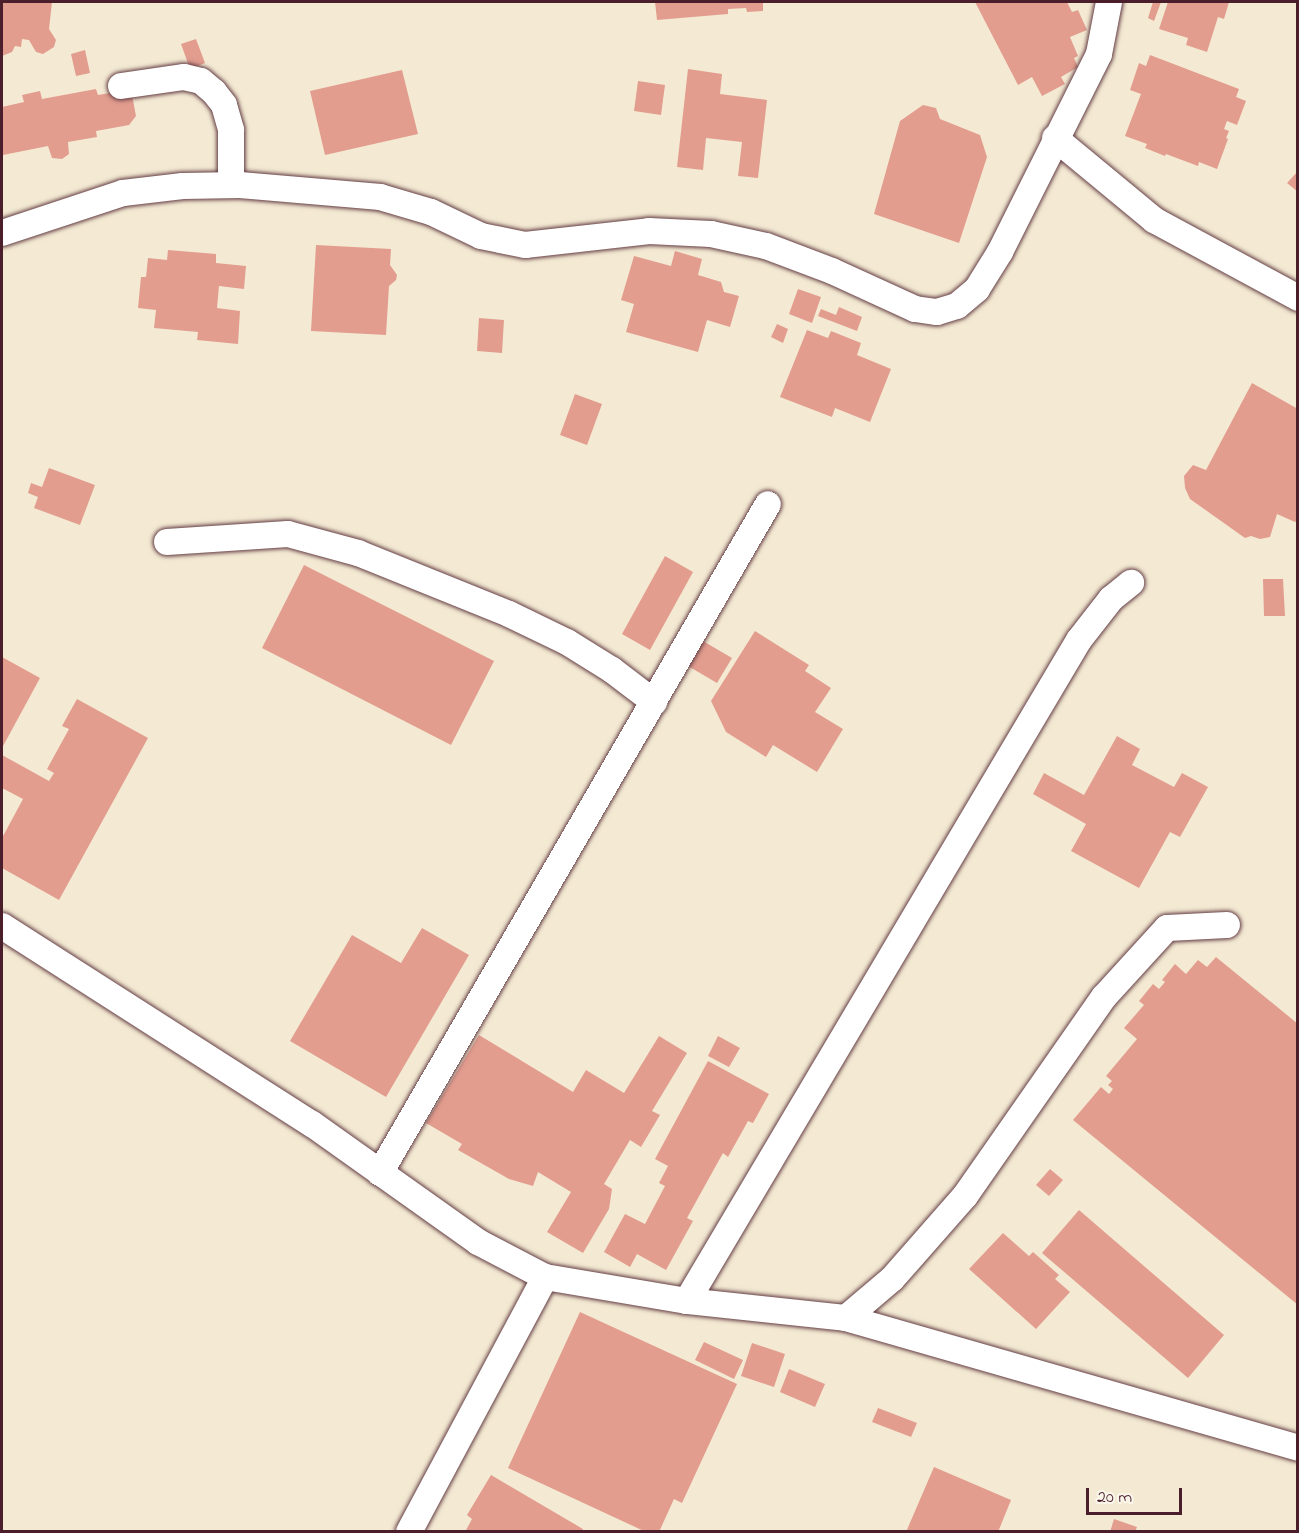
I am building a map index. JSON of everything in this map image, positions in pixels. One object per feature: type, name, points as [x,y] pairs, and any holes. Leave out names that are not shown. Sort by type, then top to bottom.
[{"type":"street","points":[[2,233],[123,193],[183,186],[231,185],[380,197],[431,212],[481,236],[525,245],[649,231],[711,234],[766,246],[832,271],[915,309],[937,312],[957,306],[977,289],[1000,252],[1099,54],[1109,2]]},
{"type":"street","points":[[121,86],[184,77],[201,81],[214,92],[224,105],[231,130],[231,185]]},
{"type":"street","points":[[1055,138],[1154,220],[1298,298]]},
{"type":"street","points":[[380,1173],[768,504]]},
{"type":"street","points":[[167,542],[288,534],[358,553],[508,614],[567,642],[612,670],[654,702]]},
{"type":"street","points":[[687,1301],[1079,640],[1111,599],[1131,583]]},
{"type":"street","points":[[846,1318],[892,1279],[965,1196],[1104,997],[1167,928],[1227,925]]},
{"type":"street","points":[[2,926],[312,1124],[478,1242],[545,1277],[687,1301],[846,1318],[1298,1448]]},
{"type":"street","points":[[410,1532],[545,1277]]},
{"type":"building","points":[[2,2],[52,2],[49,29],[56,40],[54,47],[43,54],[36,52],[29,40],[22,39],[21,47],[15,46],[12,52],[2,56]]},
{"type":"building","points":[[655,2],[763,2],[763,11],[747,12],[746,8],[728,9],[728,14],[657,20]]},
{"type":"building","points":[[975,2],[1067,2],[1072,12],[1078,10],[1087,30],[1070,37],[1078,56],[1074,58],[1078,67],[1061,77],[1065,84],[1042,96],[1032,77],[1018,85]]},
{"type":"building","points":[[1153,2],[1161,2],[1154,21],[1148,18]]},
{"type":"building","points":[[1168,2],[1229,2],[1224,19],[1218,17],[1207,52],[1186,45],[1188,38],[1159,29]]},
{"type":"building","points":[[196,39],[205,63],[190,69],[181,44]]},
{"type":"building","points":[[85,50],[90,73],[76,76],[71,54]]},
{"type":"building","points":[[1150,55],[1239,89],[1236,97],[1246,101],[1237,125],[1227,121],[1224,129],[1229,131],[1226,138],[1228,139],[1217,169],[1199,162],[1198,166],[1166,154],[1165,156],[1145,148],[1147,144],[1125,136],[1141,94],[1130,90],[1139,63],[1146,66]]},
{"type":"building","points":[[688,69],[722,74],[720,94],[767,100],[758,178],[738,176],[742,142],[706,138],[703,170],[677,167]]},
{"type":"building","points":[[402,70],[418,134],[325,155],[310,91]]},
{"type":"building","points":[[638,81],[665,85],[661,115],[634,111]]},
{"type":"building","points":[[96,89],[98,95],[122,91],[132,95],[136,116],[129,125],[96,131],[97,137],[68,142],[69,154],[62,159],[52,158],[48,146],[3,155],[2,107],[24,102],[22,95],[40,91],[42,99]]},
{"type":"building","points":[[923,105],[936,108],[940,119],[980,135],[987,157],[959,243],[874,214],[900,121]]},
{"type":"building","points":[[1298,171],[1298,192],[1287,183]]},
{"type":"building","points":[[316,245],[391,249],[390,265],[397,275],[396,280],[389,286],[386,335],[311,331]]},
{"type":"building","points":[[168,250],[216,254],[216,263],[246,266],[244,289],[219,286],[217,308],[240,311],[238,344],[197,340],[198,332],[154,328],[156,310],[138,308],[141,277],[146,277],[148,258],[167,260]]},
{"type":"building","points":[[675,251],[702,259],[698,275],[721,282],[724,292],[739,296],[730,327],[707,320],[698,352],[626,332],[634,304],[621,300],[634,256],[671,266]]},
{"type":"building","points":[[798,289],[821,297],[812,323],[789,314]]},
{"type":"building","points":[[839,307],[862,317],[857,331],[818,316],[821,309],[836,315]]},
{"type":"building","points":[[479,318],[504,320],[502,353],[477,351]]},
{"type":"building","points":[[777,324],[788,329],[783,343],[771,337]]},
{"type":"building","points":[[807,330],[828,338],[831,331],[861,343],[857,355],[891,369],[870,422],[835,408],[832,417],[780,397]]},
{"type":"building","points":[[1252,383],[1298,409],[1298,520],[1295,522],[1277,514],[1270,537],[1260,539],[1251,536],[1245,538],[1190,499],[1185,488],[1184,476],[1193,465],[1206,470]]},
{"type":"building","points":[[575,394],[602,404],[587,445],[560,435]]},
{"type":"building","points":[[49,468],[95,485],[80,525],[34,508],[38,497],[28,493],[31,483],[42,487]]},
{"type":"building","points":[[665,556],[693,572],[650,650],[622,634]]},
{"type":"building","points":[[304,565],[494,661],[451,745],[262,648]]},
{"type":"building","points":[[1263,579],[1283,579],[1285,616],[1264,616]]},
{"type":"building","points":[[755,631],[809,665],[805,671],[831,688],[815,712],[843,729],[817,772],[773,745],[766,757],[726,732],[711,701]]},
{"type":"building","points":[[703,641],[732,658],[717,683],[688,666]]},
{"type":"building","points":[[2,657],[40,678],[2,748]]},
{"type":"building","points":[[77,699],[148,738],[59,900],[2,868],[2,838],[23,799],[2,788],[2,755],[49,781],[54,773],[47,769],[69,729],[62,726]]},
{"type":"building","points":[[1117,736],[1140,749],[1132,765],[1174,787],[1182,773],[1208,787],[1180,837],[1170,832],[1139,888],[1071,851],[1086,824],[1033,794],[1044,773],[1084,795]]},
{"type":"building","points":[[422,928],[469,955],[386,1097],[290,1041],[352,935],[401,963]]},
{"type":"building","points":[[1216,957],[1298,1024],[1298,1305],[1073,1120],[1101,1087],[1109,1094],[1113,1089],[1108,1085],[1112,1081],[1106,1076],[1137,1039],[1124,1028],[1144,1005],[1139,1001],[1153,984],[1159,989],[1165,982],[1162,980],[1175,964],[1186,974],[1198,960],[1207,967]]},
{"type":"building","points":[[479,1035],[573,1092],[586,1070],[624,1093],[659,1036],[687,1053],[652,1111],[660,1115],[641,1147],[630,1140],[604,1184],[612,1189],[609,1209],[583,1253],[547,1232],[571,1192],[538,1172],[533,1186],[509,1179],[458,1150],[462,1144],[426,1123]]},
{"type":"building","points":[[718,1036],[740,1048],[729,1067],[708,1056]]},
{"type":"building","points":[[708,1061],[769,1094],[753,1123],[748,1121],[728,1157],[723,1153],[687,1218],[693,1221],[666,1270],[637,1254],[630,1267],[604,1252],[625,1214],[645,1224],[665,1186],[659,1183],[668,1166],[655,1159]]},
{"type":"building","points":[[1050,1169],[1063,1180],[1049,1196],[1036,1185]]},
{"type":"building","points":[[1079,1210],[1224,1335],[1188,1378],[1042,1253]]},
{"type":"building","points":[[1003,1233],[1029,1256],[1033,1252],[1059,1275],[1055,1279],[1070,1292],[1036,1329],[969,1269]]},
{"type":"building","points":[[580,1312],[737,1384],[682,1503],[674,1499],[659,1532],[646,1532],[508,1468]]},
{"type":"building","points":[[704,1342],[743,1360],[734,1379],[695,1360]]},
{"type":"building","points":[[752,1343],[785,1354],[774,1387],[741,1376]]},
{"type":"building","points":[[789,1369],[825,1384],[815,1407],[780,1392]]},
{"type":"building","points":[[878,1408],[917,1423],[911,1437],[872,1422]]},
{"type":"building","points":[[934,1467],[1011,1500],[998,1532],[906,1532]]},
{"type":"building","points":[[491,1475],[583,1529],[581,1532],[465,1532],[472,1519],[467,1515]]},
{"type":"building","points":[[1114,1519],[1137,1527],[1135,1532],[1110,1532]]}]
